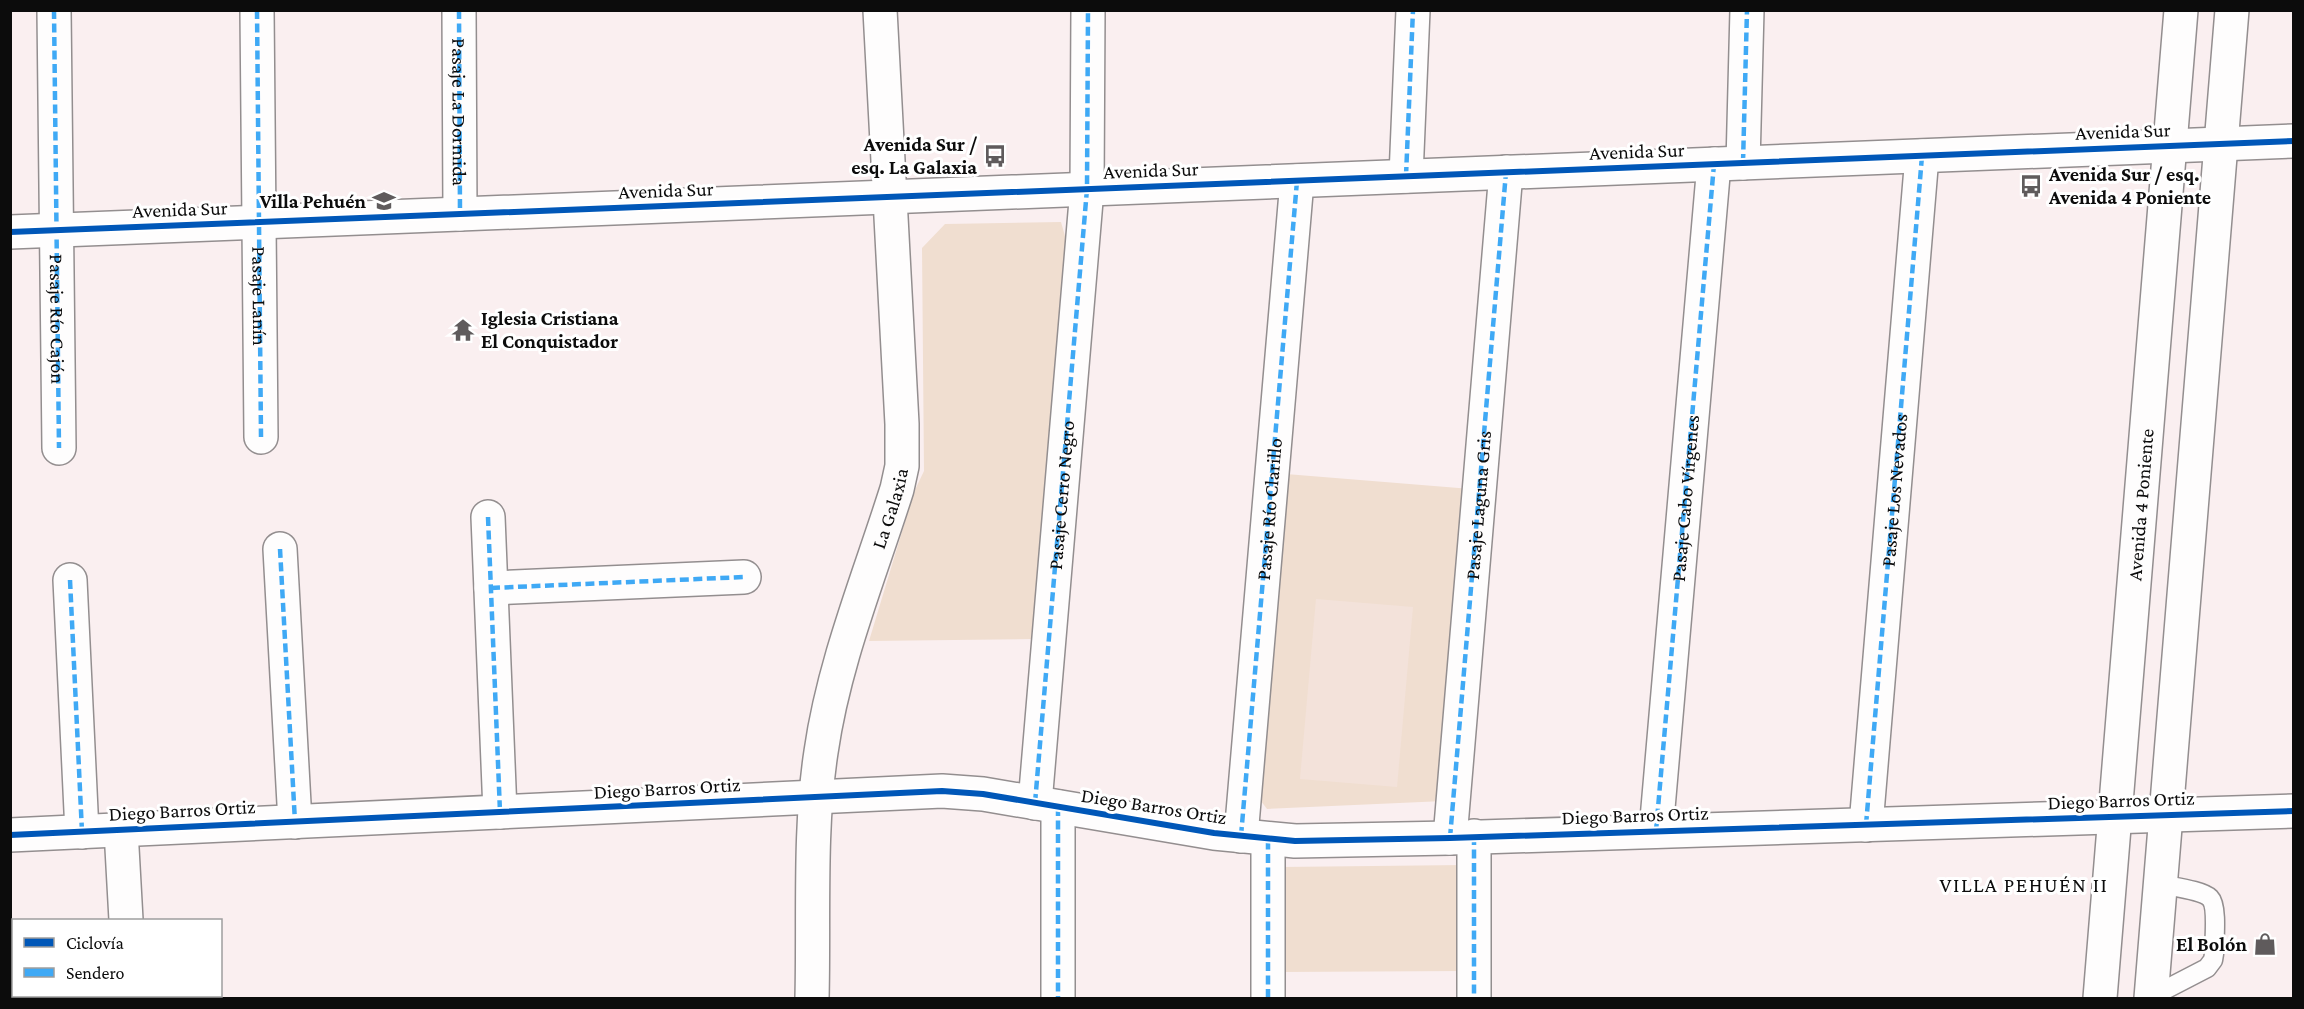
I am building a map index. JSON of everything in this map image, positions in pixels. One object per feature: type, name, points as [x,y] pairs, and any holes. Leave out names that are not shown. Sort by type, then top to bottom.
[{"type":"street","name":"Pasaje Río Cajón","points":[[54,10],[59,448]]},
{"type":"street","name":"Pasaje Lanín","points":[[257,10],[261,437]]},
{"type":"street","name":"Pasaje La Dormida","points":[[459,10],[460,214]]},
{"type":"street","name":"La Galaxia","points":[[812,999],[815,797],[821,750],[838,670],[895,497],[902,466],[892,197],[880,10]]},
{"type":"street","name":"Pasaje Cerro Negro","points":[[1058,999],[1046,805],[1087,189],[1088,10]]},
{"type":"street","points":[[1406,176],[1413,10]]},
{"type":"street","name":"Pasaje Cabo Vírgenes","points":[[1656,831],[1728,164],[1747,10]]},
{"type":"street","name":"Avenida 4 Poniente","points":[[2100,999],[2181,10]]},
{"type":"street","points":[[2151,998],[2232,10]]},
{"type":"street","name":"Avenida Sur","points":[[10,232],[2294,141]]},
{"type":"street","name":"Pasaje Los Nevados","points":[[1866,825],[1922,156]]},
{"type":"street","name":"Pasaje Laguna Gris","points":[[1474,999],[1462,837],[1506,172]]},
{"type":"street","name":"Pasaje Río Clarillo","points":[[1268,999],[1254,838],[1297,181]]},
{"type":"street","points":[[488,517],[500,812]]},
{"type":"street","points":[[280,549],[295,822]]},
{"type":"street","points":[[491,588],[744,577]]},
{"type":"street","points":[[70,580],[82,832]]},
{"type":"street","name":"Diego Barros Ortiz","points":[[10,835],[942,791],[982,794],[1254,838],[1329,840],[2294,811]]},
{"type":"street","points":[[121,830],[126,919]]},
{"type":"lane","points":[[2151,998],[2207,968],[2214,954],[2215,909],[2212,900],[2205,895],[2160,884]]},
{"type":"shaded area","points":[[1061,222],[1067,243],[1034,639],[869,641],[914,492],[924,471],[922,248],[945,224]]},
{"type":"shaded area","points":[[1286,474],[1471,489],[1444,801],[1267,809],[1258,797]]},
{"type":"shaded area","points":[[1316,599],[1413,607],[1397,787],[1300,779]]},
{"type":"shaded area","points":[[1464,865],[1465,971],[1282,972],[1281,867]]},
{"type":"marked path","points":[[54,10],[59,448]]},
{"type":"marked path","points":[[257,10],[261,437]]},
{"type":"marked path","points":[[459,10],[460,214]]},
{"type":"marked path","points":[[1035,803],[1087,189],[1088,10]]},
{"type":"marked path","points":[[1406,176],[1413,10]]},
{"type":"marked path","points":[[1743,163],[1747,10]]},
{"type":"marked path","points":[[1866,825],[1922,156]]},
{"type":"marked path","points":[[1656,831],[1714,164]]},
{"type":"marked path","points":[[1450,838],[1506,172]]},
{"type":"marked path","points":[[1241,836],[1297,181]]},
{"type":"marked path","points":[[488,517],[500,812]]},
{"type":"marked path","points":[[280,549],[295,822]]},
{"type":"marked path","points":[[491,588],[744,577]]},
{"type":"marked path","points":[[70,580],[82,832]]},
{"type":"marked path","points":[[1058,807],[1058,998]]},
{"type":"marked path","points":[[1474,836],[1474,998]]},
{"type":"marked path","points":[[1268,839],[1268,998]]},
{"type":"cycle path","points":[[10,232],[2294,141]]},
{"type":"cycle path","points":[[10,835],[942,791],[983,794],[1214,833],[1295,841],[2294,811]]},
{"type":"place","name":"Avenida Sur / esq. La Galaxia","points":[[995,156]]},
{"type":"place","name":"Avenida Sur / esq. Avenida 4 Poniente","points":[[2031,186]]},
{"type":"place","name":"Villa Pehuén","points":[[384,201]]},
{"type":"place","name":"Iglesia Cristiana El Conquistador","points":[[463,330]]},
{"type":"place","name":"El Bolón","points":[[2265,944]]},
{"type":"district","name":"VILLA PEHUÉN II","points":[[2024,885]]}]
